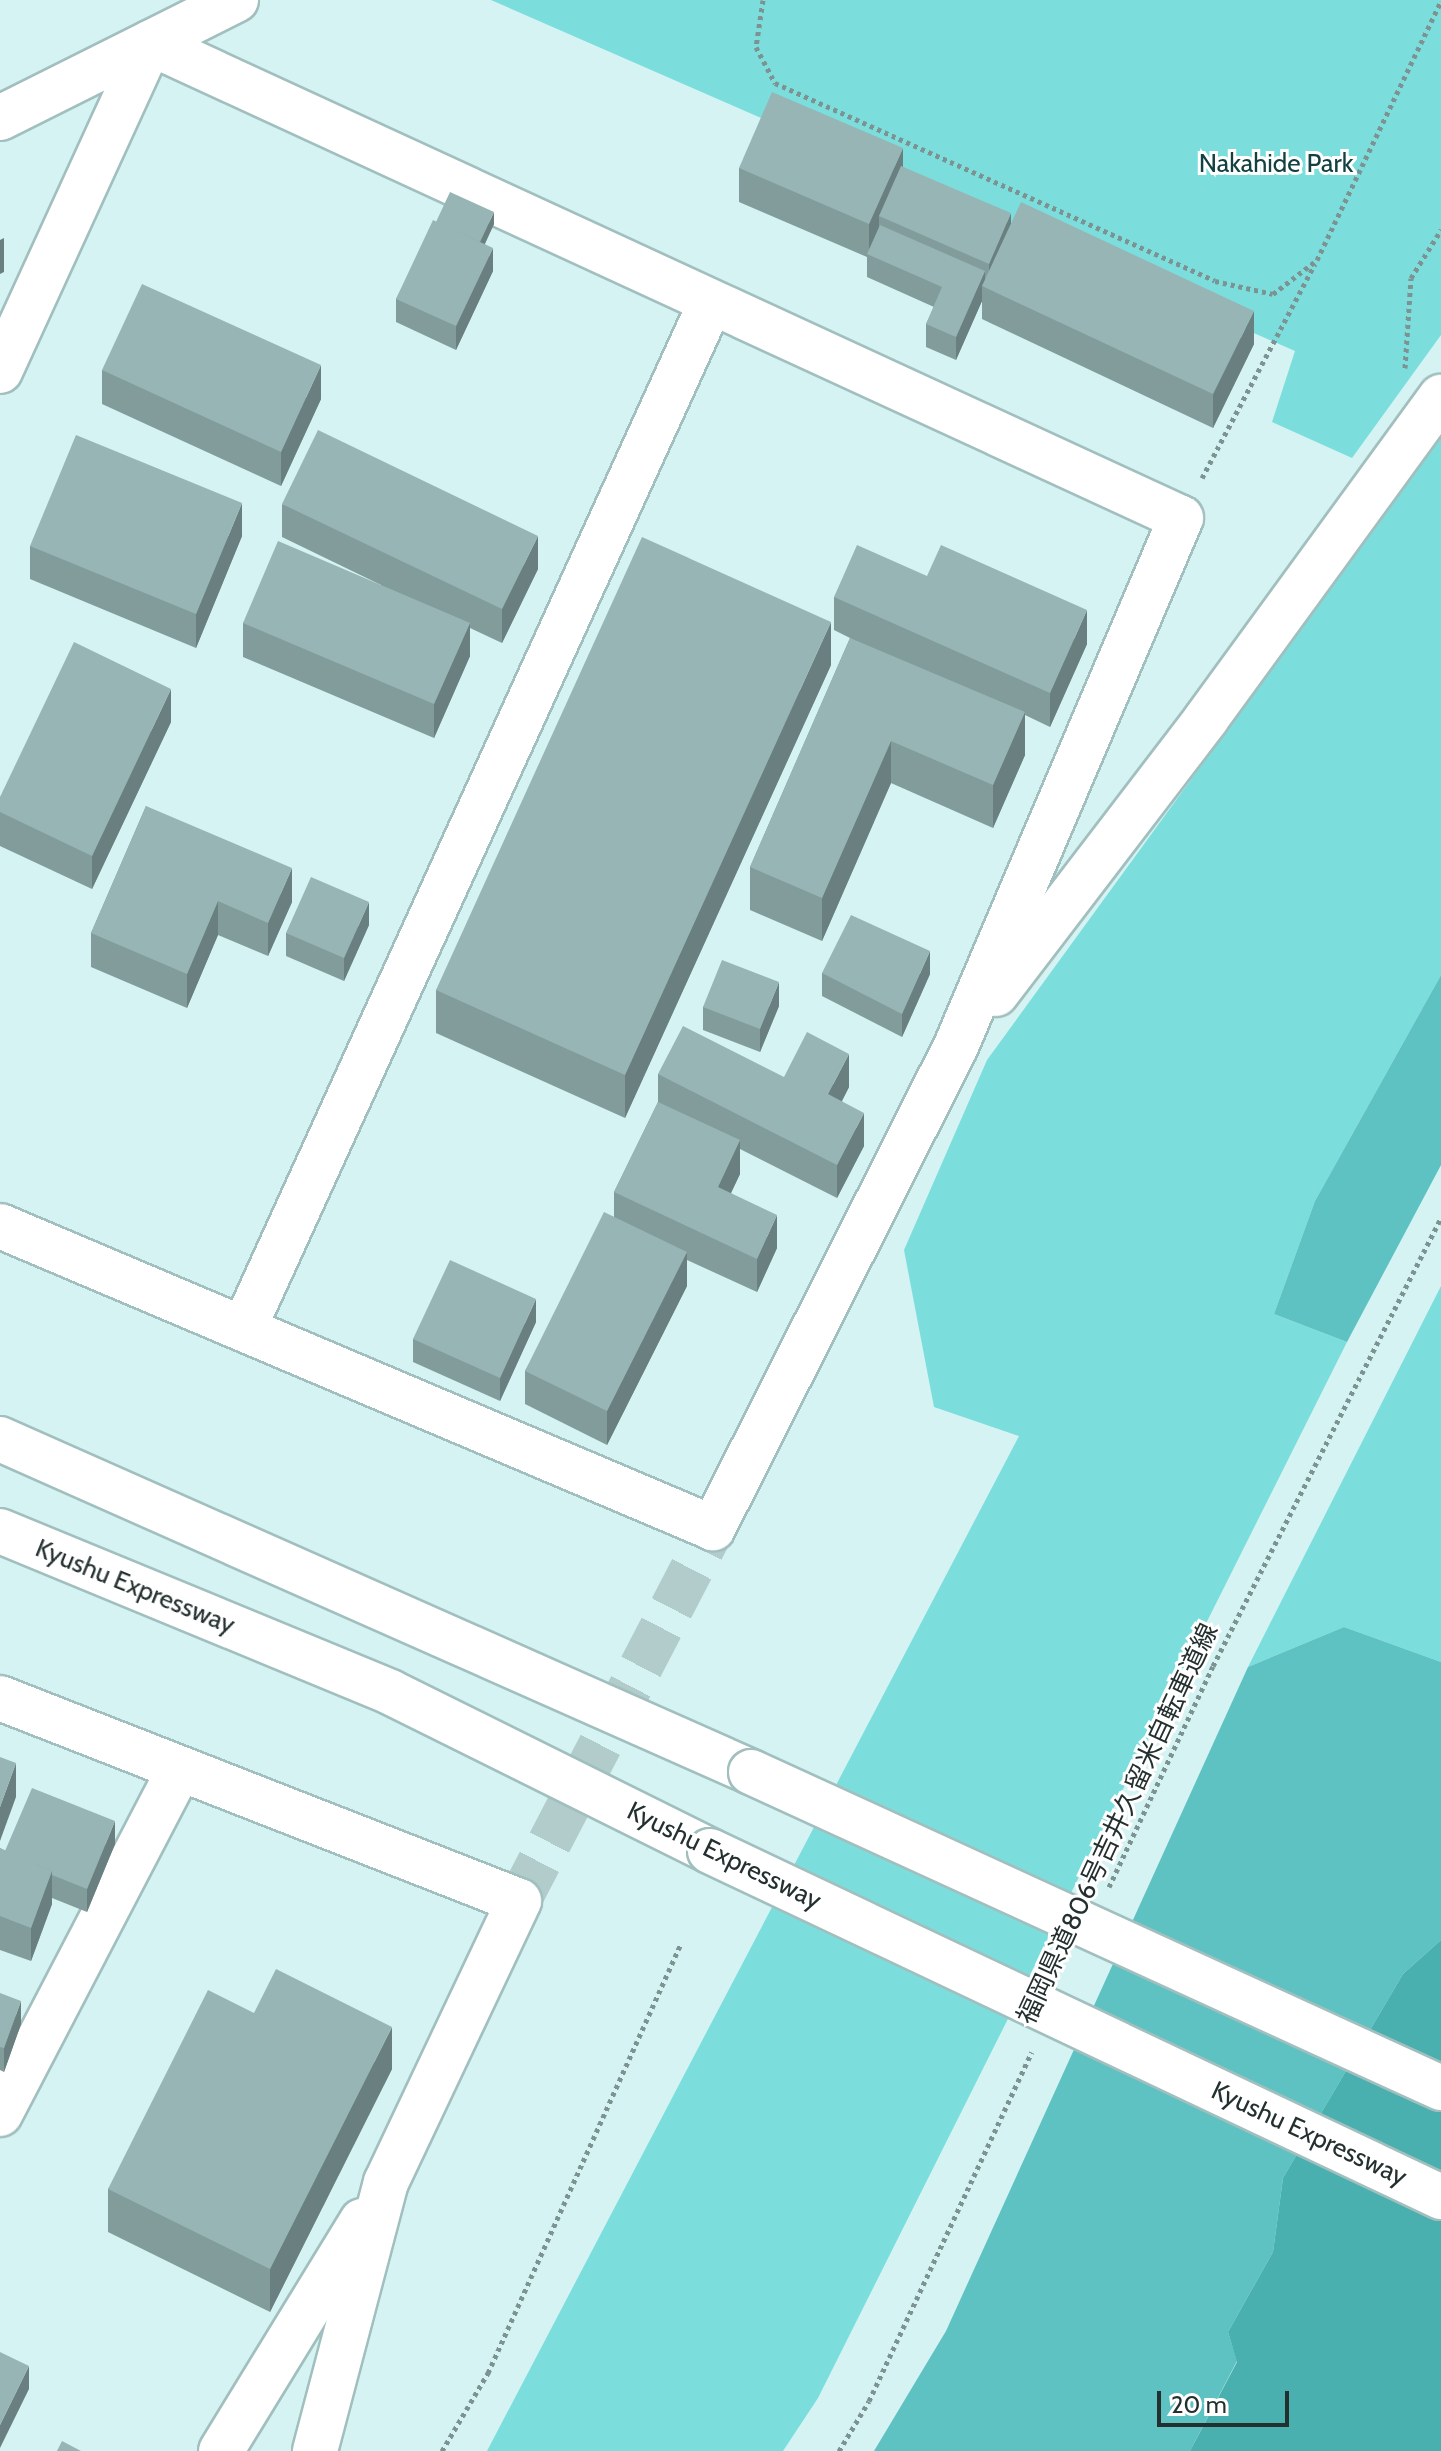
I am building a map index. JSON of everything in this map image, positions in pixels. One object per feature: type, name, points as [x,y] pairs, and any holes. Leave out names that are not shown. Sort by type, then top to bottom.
[{"type":"main road","points":[[0,118],[236,0]]},
{"type":"main road","points":[[0,1226],[245,1326],[713,1528],[956,1046],[1181,518],[710,304],[150,43]]},
{"type":"main road","points":[[0,371],[150,43]]},
{"type":"main road","points":[[245,1326],[710,304]]},
{"type":"main road","points":[[956,1046],[1206,719],[1441,397]]},
{"type":"main road","points":[[0,1439],[751,1772],[1441,2088]]},
{"type":"main road","name":"Kyushu Expressway","points":[[0,1531],[390,1692],[710,1851],[1441,2197]]},
{"type":"main road","points":[[0,1698],[519,1901],[386,2182],[221,2451]]},
{"type":"main road","points":[[0,2114],[179,1770]]},
{"type":"main road","points":[[315,2451],[386,2182]]},
{"type":"path","points":[[763,0],[756,47],[775,83],[1215,281],[1273,294],[1317,260]]},
{"type":"path","points":[[1181,518],[1317,260],[1441,1]]},
{"type":"path","points":[[1405,373],[1411,278],[1441,230]]},
{"type":"path","name":"福岡県道806号吉井久留米自転車道線","points":[[1105,1897],[1213,1666],[1441,1218]]},
{"type":"path","points":[[442,2451],[488,2373],[681,1944]]},
{"type":"path","name":"福岡県道806号吉井久留米自転車道線","points":[[839,2451],[869,2401],[1037,2041]]},
{"type":"green space","name":"Nakahide Park","points":[[491,0],[1441,0],[1441,335],[1352,458],[1272,422],[1295,351]]},
{"type":"green space","points":[[1441,436],[1441,975],[1315,1201],[1274,1314],[1347,1342],[818,2398],[783,2451],[487,2451],[1019,1436],[934,1407],[904,1250],[987,1060]]},
{"type":"green space","points":[[1441,1286],[1441,1662],[1344,1627],[1248,1667]]},
{"type":"shaded area","points":[[1441,975],[1441,1165],[1347,1342],[1274,1314],[1315,1201]]},
{"type":"shaded area","points":[[1344,1627],[1441,1662],[1441,1940],[1403,1974],[1283,2178],[1273,2252],[1228,2332],[1237,2361],[1190,2451],[874,2451],[946,2331],[1248,1667]]},
{"type":"shaded area","points":[[1441,1940],[1441,2451],[1190,2451],[1237,2362],[1228,2332],[1273,2252],[1283,2178],[1403,1974]]},
{"type":"building","points":[[772,92],[903,148],[869,224],[739,168]]},
{"type":"building","points":[[901,166],[1011,213],[989,264],[879,216]]},
{"type":"building","points":[[450,192],[494,212],[480,242],[436,222]]},
{"type":"building","points":[[1021,202],[1254,311],[1213,394],[982,286]]},
{"type":"building","points":[[433,220],[493,248],[456,326],[396,299]]},
{"type":"building","points":[[880,225],[985,271],[956,337],[926,324],[942,287],[867,254]]},
{"type":"building","points":[[142,284],[321,365],[281,452],[102,370]]},
{"type":"building","points":[[318,430],[538,536],[502,609],[282,504]]},
{"type":"building","points":[[76,435],[242,503],[196,614],[30,546]]},
{"type":"building","points":[[642,537],[831,622],[625,1075],[436,990]]},
{"type":"building","points":[[278,541],[470,623],[434,704],[243,623]]},
{"type":"building","points":[[857,545],[927,576],[941,545],[1087,610],[1050,693],[834,597]]},
{"type":"building","points":[[850,638],[1025,712],[993,785],[891,741],[822,898],[750,867]]},
{"type":"building","points":[[74,642],[171,689],[92,856],[0,812],[0,797]]},
{"type":"building","points":[[146,806],[292,868],[268,923],[218,901],[187,974],[91,933]]},
{"type":"building","points":[[311,877],[369,902],[344,958],[286,933]]},
{"type":"building","points":[[851,915],[930,951],[902,1014],[822,973]]},
{"type":"building","points":[[722,960],[779,982],[760,1029],[703,1007]]},
{"type":"building","points":[[683,1026],[784,1077],[807,1032],[849,1054],[828,1094],[864,1113],[837,1165],[658,1074]]},
{"type":"building","points":[[658,1102],[740,1140],[718,1187],[777,1215],[757,1259],[614,1192]]},
{"type":"building","points":[[604,1212],[687,1252],[607,1411],[525,1371]]},
{"type":"building","points":[[450,1260],[536,1299],[500,1378],[413,1339]]},
{"type":"building","points":[[0,1757],[16,1763],[0,1807]]},
{"type":"building","points":[[32,1788],[115,1821],[87,1889],[5,1851]]},
{"type":"building","points":[[0,1848],[52,1871],[31,1928],[0,1916]]},
{"type":"building","points":[[276,1969],[392,2027],[270,2269],[108,2189],[208,1990],[254,2013]]},
{"type":"building","points":[[0,1993],[21,2001],[4,2048],[0,2047]]},
{"type":"building","points":[[0,2352],[29,2366],[0,2425]]},
{"type":"building","points":[[62,2441],[81,2451],[57,2451]]},
{"type":"tunnel","points":[[519,1901],[713,1528]]}]
